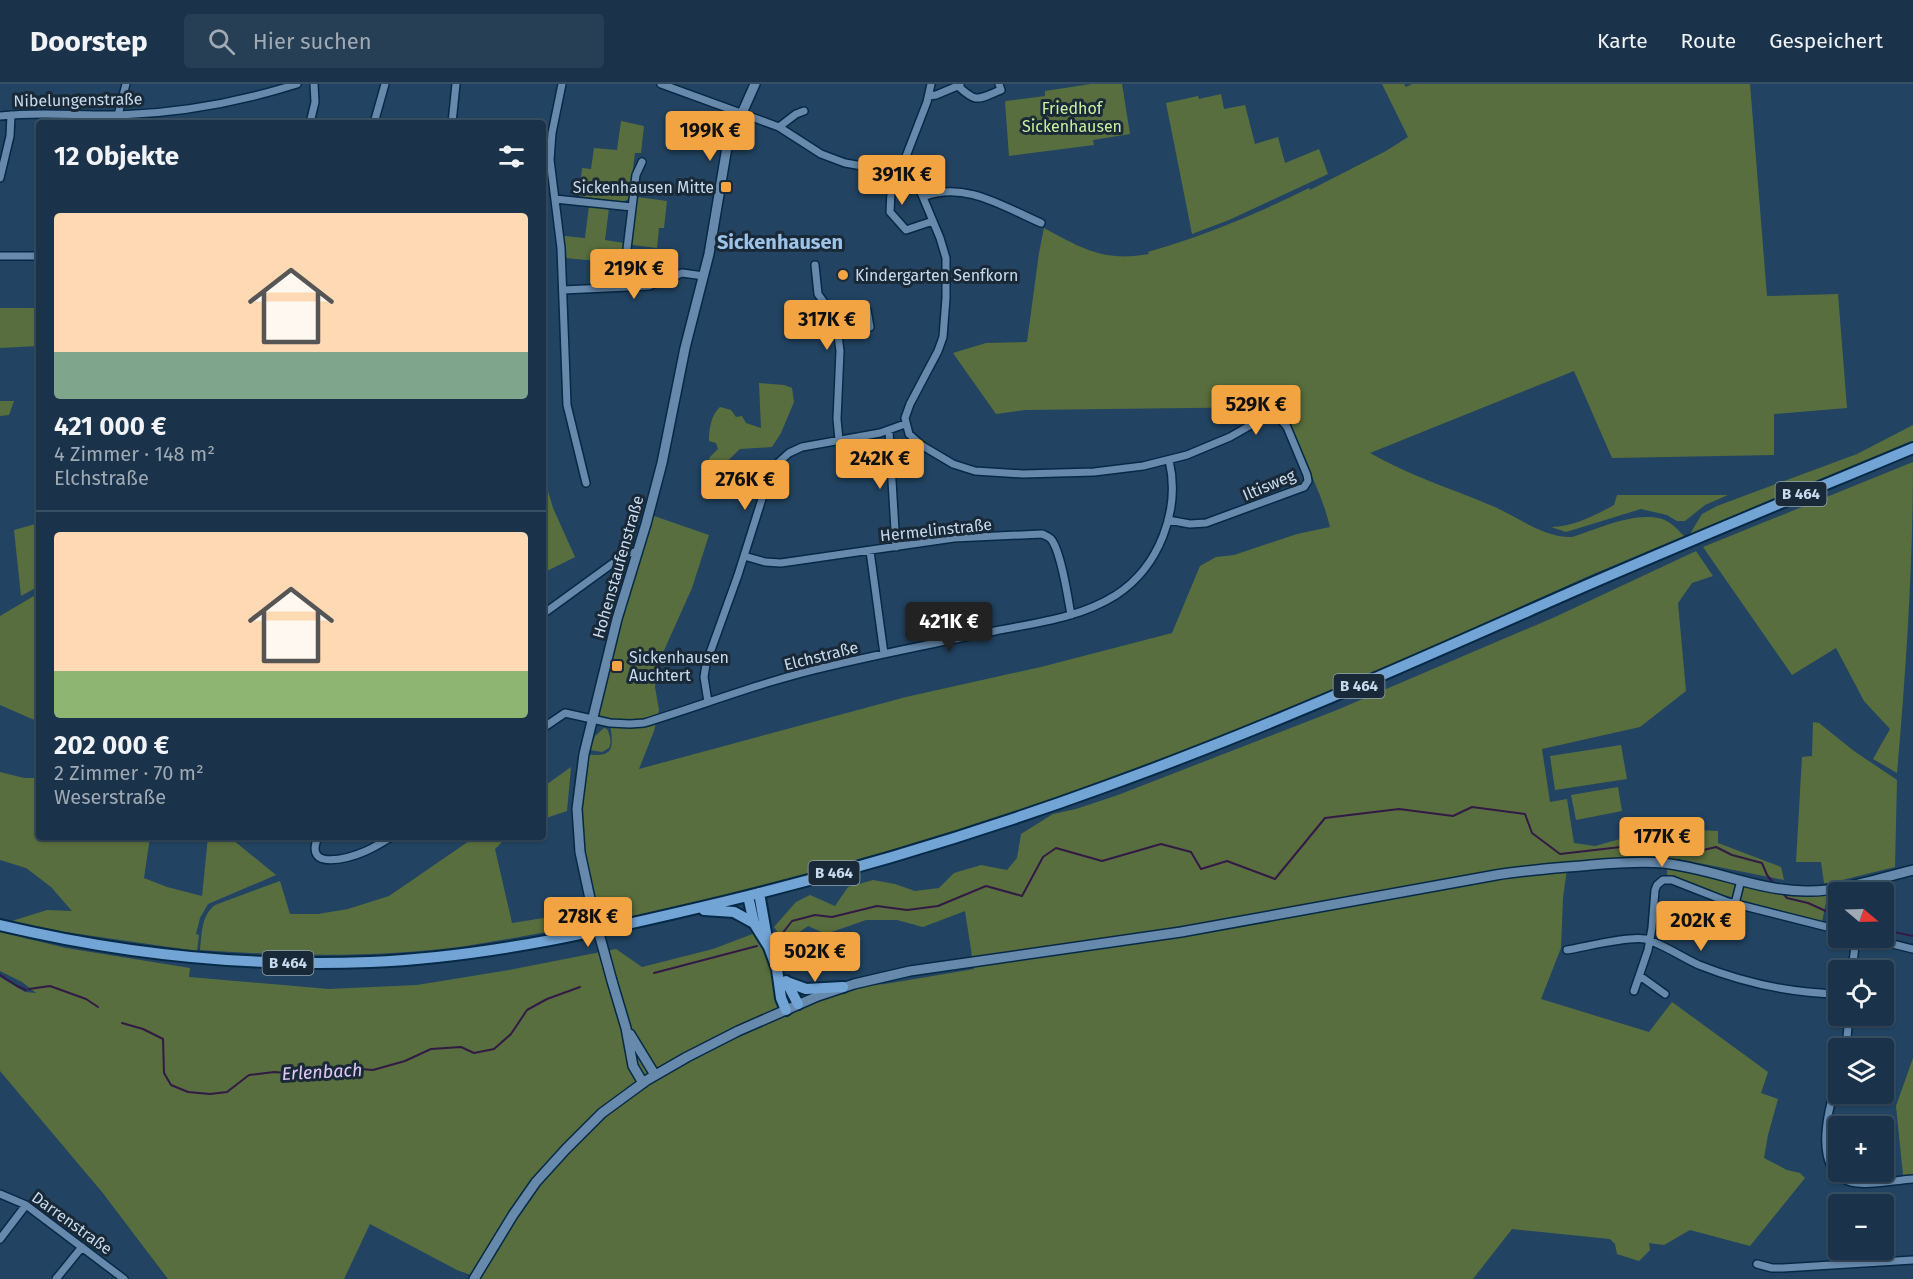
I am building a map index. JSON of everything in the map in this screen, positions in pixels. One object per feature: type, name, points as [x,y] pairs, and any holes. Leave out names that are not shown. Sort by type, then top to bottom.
[{"type":"main road","name":"B 464","points":[[0,925],[138,952],[261,963],[331,963],[413,959],[492,950],[568,936],[754,894],[936,843],[1137,775],[1339,694],[1668,550],[1913,448]]},
{"type":"main road","points":[[754,894],[766,922],[769,947]]},
{"type":"main road","points":[[754,894],[754,923]]},
{"type":"main road","points":[[689,910],[734,912],[754,923],[769,947],[777,969],[786,1010]]},
{"type":"main road","points":[[777,969],[787,982],[798,1004]]},
{"type":"main road","points":[[787,982],[806,988],[843,987]]},
{"type":"street","points":[[117,120],[126,84]]},
{"type":"street","name":"Nibelungenstraße","points":[[0,116],[118,115],[206,106],[297,84]]},
{"type":"street","points":[[311,120],[315,102],[314,84]]},
{"type":"street","points":[[375,120],[385,84]]},
{"type":"street","points":[[452,120],[456,84]]},
{"type":"street","points":[[562,84],[550,152],[563,290],[567,405],[586,483]]},
{"type":"street","points":[[661,84],[779,128],[834,160],[892,171],[902,167],[929,96],[931,84]]},
{"type":"street","name":"Hohenstaufenstraße","points":[[643,1083],[633,1066],[626,1028],[592,908],[580,852],[577,809],[584,753],[617,620],[660,470],[685,348],[704,276],[727,147],[755,84]]},
{"type":"street","points":[[929,96],[960,85],[967,95],[976,99],[1001,90],[999,84]]},
{"type":"street","points":[[779,128],[796,114],[804,111]]},
{"type":"street","points":[[0,174],[10,136],[11,115]]},
{"type":"street","points":[[627,249],[636,175],[642,162]]},
{"type":"street","points":[[902,167],[915,178],[946,258],[944,331],[938,351],[907,411],[905,424],[911,437],[939,456],[961,467],[987,473],[1078,473],[1121,469],[1170,460]]},
{"type":"street","points":[[892,171],[890,207],[892,214],[906,230],[933,220]]},
{"type":"street","points":[[923,197],[941,192],[968,193],[1041,223]]},
{"type":"street","points":[[555,199],[632,207]]},
{"type":"street","points":[[0,256],[36,256]]},
{"type":"street","points":[[815,265],[818,294],[836,319],[840,351],[837,419],[839,440]]},
{"type":"street","points":[[563,290],[649,286],[682,273],[704,276]]},
{"type":"street","points":[[836,319],[844,309],[863,305],[867,310],[870,327]]},
{"type":"street","name":"Iltisweg","points":[[1168,520],[1190,524],[1206,523],[1304,487],[1308,481],[1287,426],[1278,416],[1265,417],[1215,444],[1170,460]]},
{"type":"street","points":[[708,702],[704,677],[705,664],[744,556],[767,483],[779,462],[789,453],[802,447],[889,430],[905,424]]},
{"type":"street","points":[[889,430],[896,547]]},
{"type":"street","name":"Elchstraße","points":[[546,726],[565,713],[593,720],[636,724],[822,668],[1071,615],[1095,607],[1127,586],[1151,558],[1161,541],[1173,494],[1170,460]]},
{"type":"street","name":"Hermelinstraße","points":[[744,556],[765,562],[781,563],[954,538],[1042,534],[1052,540],[1055,546],[1071,615]]},
{"type":"street","points":[[870,551],[884,654]]},
{"type":"street","points":[[546,612],[620,558],[628,553],[638,552]]},
{"type":"street","points":[[317,840],[316,854],[325,860],[366,851],[386,840]]},
{"type":"street","points":[[474,1279],[528,1192],[561,1154],[602,1113],[655,1075],[712,1044],[798,1004],[843,987],[910,971],[1180,932],[1540,869],[1652,862],[1696,869],[1782,889],[1805,891],[1823,890],[1913,870]]},
{"type":"street","points":[[1634,991],[1650,941],[1655,890],[1663,880],[1680,882],[1736,904],[1828,927]]},
{"type":"street","points":[[1736,904],[1741,880]]},
{"type":"street","points":[[1567,950],[1638,939],[1650,941],[1703,966],[1761,985],[1793,991],[1828,993]]},
{"type":"street","points":[[1894,944],[1913,948]]},
{"type":"street","points":[[1640,976],[1665,994]]},
{"type":"street","name":"Hohenstaufenstraße","points":[[626,1028],[655,1075]]},
{"type":"street","points":[[1830,1104],[1826,1155],[1833,1171],[1848,1181],[1860,1183],[1913,1179]]},
{"type":"street","name":"Darrenstraße","points":[[0,1194],[26,1205],[124,1279]]},
{"type":"street","points":[[0,1239],[26,1205]]},
{"type":"street","points":[[56,1279],[82,1247]]},
{"type":"street","points":[[1757,1264],[1783,1268],[1913,1260]]},
{"type":"green space","name":"Friedhof Sickenhausen","points":[[1091,84],[1122,84],[1130,134],[1093,140],[1094,145],[1009,156],[1006,101],[1045,96],[1045,91]]},
{"type":"green space","points":[[1382,84],[1404,84],[1406,87],[1412,84],[1750,84],[1767,296],[1838,294],[1847,408],[1774,414],[1774,455],[1612,458],[1574,371],[1370,453],[1429,481],[1500,509],[1551,534],[1572,537],[1617,522],[1651,517],[1668,522],[1684,536],[1447,640],[1388,673],[1244,733],[936,843],[624,924],[592,908],[579,838],[584,754],[601,755],[610,750],[612,740],[610,723],[593,720],[617,619],[654,516],[709,535],[692,588],[657,666],[655,687],[659,710],[654,731],[639,769],[906,697],[1041,667],[1172,633],[1200,566],[1216,557],[1234,555],[1297,534],[1330,527],[1314,481],[1281,407],[1025,410],[996,414],[953,353],[986,343],[1027,342],[1044,228],[1082,248],[1106,255],[1149,254],[1148,252],[1209,232],[1309,188],[1310,190],[1386,151],[1408,137]]},
{"type":"green space","points":[[1221,94],[1224,109],[1245,105],[1255,144],[1278,137],[1285,163],[1319,149],[1328,174],[1229,220],[1192,234],[1166,103]]},
{"type":"green space","points":[[621,121],[644,126],[641,153],[635,153],[629,199],[622,202],[579,196],[582,168],[591,169],[594,148],[617,150]]},
{"type":"green space","points":[[637,197],[667,201],[664,228],[659,228],[657,248],[632,245],[629,264],[565,258],[564,236],[585,238],[589,205],[609,208],[605,240],[624,243],[623,249],[630,250]]},
{"type":"green space","points":[[0,308],[36,308],[36,346],[0,348]]},
{"type":"green space","points":[[759,383],[792,388],[794,402],[781,433],[772,447],[740,449],[711,477],[702,473],[710,457],[718,449],[716,443],[709,441],[709,436],[713,418],[720,407],[731,410],[736,417],[742,416],[746,423],[761,428]]},
{"type":"green space","points":[[0,401],[14,401],[9,415],[0,416]]},
{"type":"green space","points":[[1913,425],[1913,442],[1690,534],[1702,514],[1717,506],[1857,454]]},
{"type":"green space","points":[[1913,462],[1908,618],[1897,773],[1873,759],[1890,729],[1864,701],[1836,648],[1792,675],[1703,547]]},
{"type":"green space","points":[[546,484],[553,508],[575,557],[546,572]]},
{"type":"green space","points":[[1617,495],[1728,495],[1705,505],[1685,521],[1677,521],[1667,515],[1641,509],[1566,532],[1551,527],[1576,523],[1600,513],[1614,505]]},
{"type":"green space","points":[[36,524],[36,588],[21,596],[14,530]]},
{"type":"green space","points":[[1696,551],[1713,576],[1692,583],[1678,603],[1686,691],[1640,727],[1542,749],[1550,802],[1567,799],[1574,843],[1595,846],[1660,828],[1718,831],[1718,843],[1781,867],[1784,880],[1679,859],[1636,859],[1567,869],[1561,948],[1541,999],[1649,1032],[1672,1002],[1768,1072],[1761,1093],[1778,1099],[1764,1158],[1787,1170],[1800,1173],[1805,1178],[1750,1246],[1690,1230],[1664,1245],[1649,1243],[1650,1250],[1639,1261],[1617,1254],[1615,1244],[1610,1239],[1512,1229],[1473,1279],[482,1279],[457,1270],[370,1224],[344,1279],[168,1279],[102,1192],[0,1071],[0,977],[25,992],[36,993],[22,982],[0,971],[0,932],[66,948],[190,968],[189,977],[329,989],[417,985],[616,949],[642,967],[713,949],[763,930],[786,1010],[843,987],[885,984],[974,969],[965,911],[923,927],[897,920],[866,920],[826,934],[808,926],[785,942],[774,927],[796,902],[810,895],[835,906],[848,887],[873,880],[915,891],[939,888],[954,873],[981,865],[1007,870],[1017,858],[1021,834],[1053,814],[1118,795],[1337,710],[1555,617]],"holes":[[[1213,929],[1054,955],[1052,949]]]},
{"type":"green space","points":[[36,595],[36,721],[0,705],[0,616]]},
{"type":"green space","points":[[1813,722],[1819,723],[1854,751],[1897,780],[1895,867],[1824,883],[1821,862],[1796,862],[1802,757],[1812,756]]},
{"type":"green space","points":[[604,728],[610,736],[609,748],[602,752],[589,750],[595,736]]},
{"type":"green space","points":[[1621,745],[1627,779],[1555,790],[1550,756]]},
{"type":"green space","points":[[571,767],[567,811],[546,818],[546,785]]},
{"type":"green space","points":[[0,772],[24,778],[36,778],[36,840],[150,840],[144,878],[202,896],[208,840],[233,840],[276,875],[208,904],[200,918],[196,934],[199,935],[197,951],[65,932],[12,921],[47,910],[72,911],[51,887],[26,868],[0,860]]},
{"type":"green space","points":[[1618,787],[1622,811],[1576,820],[1571,795]]},
{"type":"green space","points":[[471,840],[505,840],[495,849],[512,923],[575,913],[579,926],[466,946],[400,953],[300,955],[200,950],[202,932],[210,909],[215,905],[280,881],[290,914],[318,914],[348,909],[389,896]]},
{"type":"green space","points":[[1667,868],[1828,893],[1822,922],[1720,894],[1667,875]]},
{"type":"green space","points":[[1913,1058],[1913,1175],[1903,1175],[1896,1106]]},
{"type":"waterway","name":"Erlenbach","points":[[778,939],[792,921],[815,915],[832,917],[877,906],[907,910],[938,906],[986,886],[1022,896],[1043,857],[1056,848],[1102,861],[1161,844],[1191,852],[1201,869],[1227,861],[1275,879],[1325,818],[1399,809],[1453,816],[1472,807],[1525,814],[1532,833],[1560,854],[1638,845],[1655,848],[1669,842],[1695,852],[1716,847],[1732,855],[1762,863],[1767,875],[1776,886]]},
{"type":"waterway","name":"Erlenbach","points":[[1782,892],[1787,898],[1808,903],[1828,912]]},
{"type":"waterway","name":"Erlenbach","points":[[1894,932],[1913,936]]},
{"type":"waterway","name":"Erlenbach","points":[[654,973],[757,946]]},
{"type":"waterway","name":"Erlenbach","points":[[0,975],[26,990]]},
{"type":"waterway","name":"Erlenbach","points":[[29,989],[50,986],[86,999],[98,1007]]},
{"type":"waterway","name":"Erlenbach","points":[[122,1023],[143,1029],[163,1039],[164,1073],[171,1085],[188,1092],[210,1094],[227,1092],[249,1075],[274,1072],[314,1075],[348,1068],[373,1070],[405,1061],[431,1049],[461,1047],[474,1053],[494,1049],[511,1034],[527,1010],[547,999],[580,987]]},
{"type":"place","name":"Sickenhausen Mitte","points":[[726,187]]},
{"type":"place","name":"Kindergarten Senfkorn","points":[[843,275]]},
{"type":"place","name":"Sickenhausen Auchtert","points":[[617,666]]},
{"type":"district","name":"Sickenhausen","points":[[780,242]]}]
